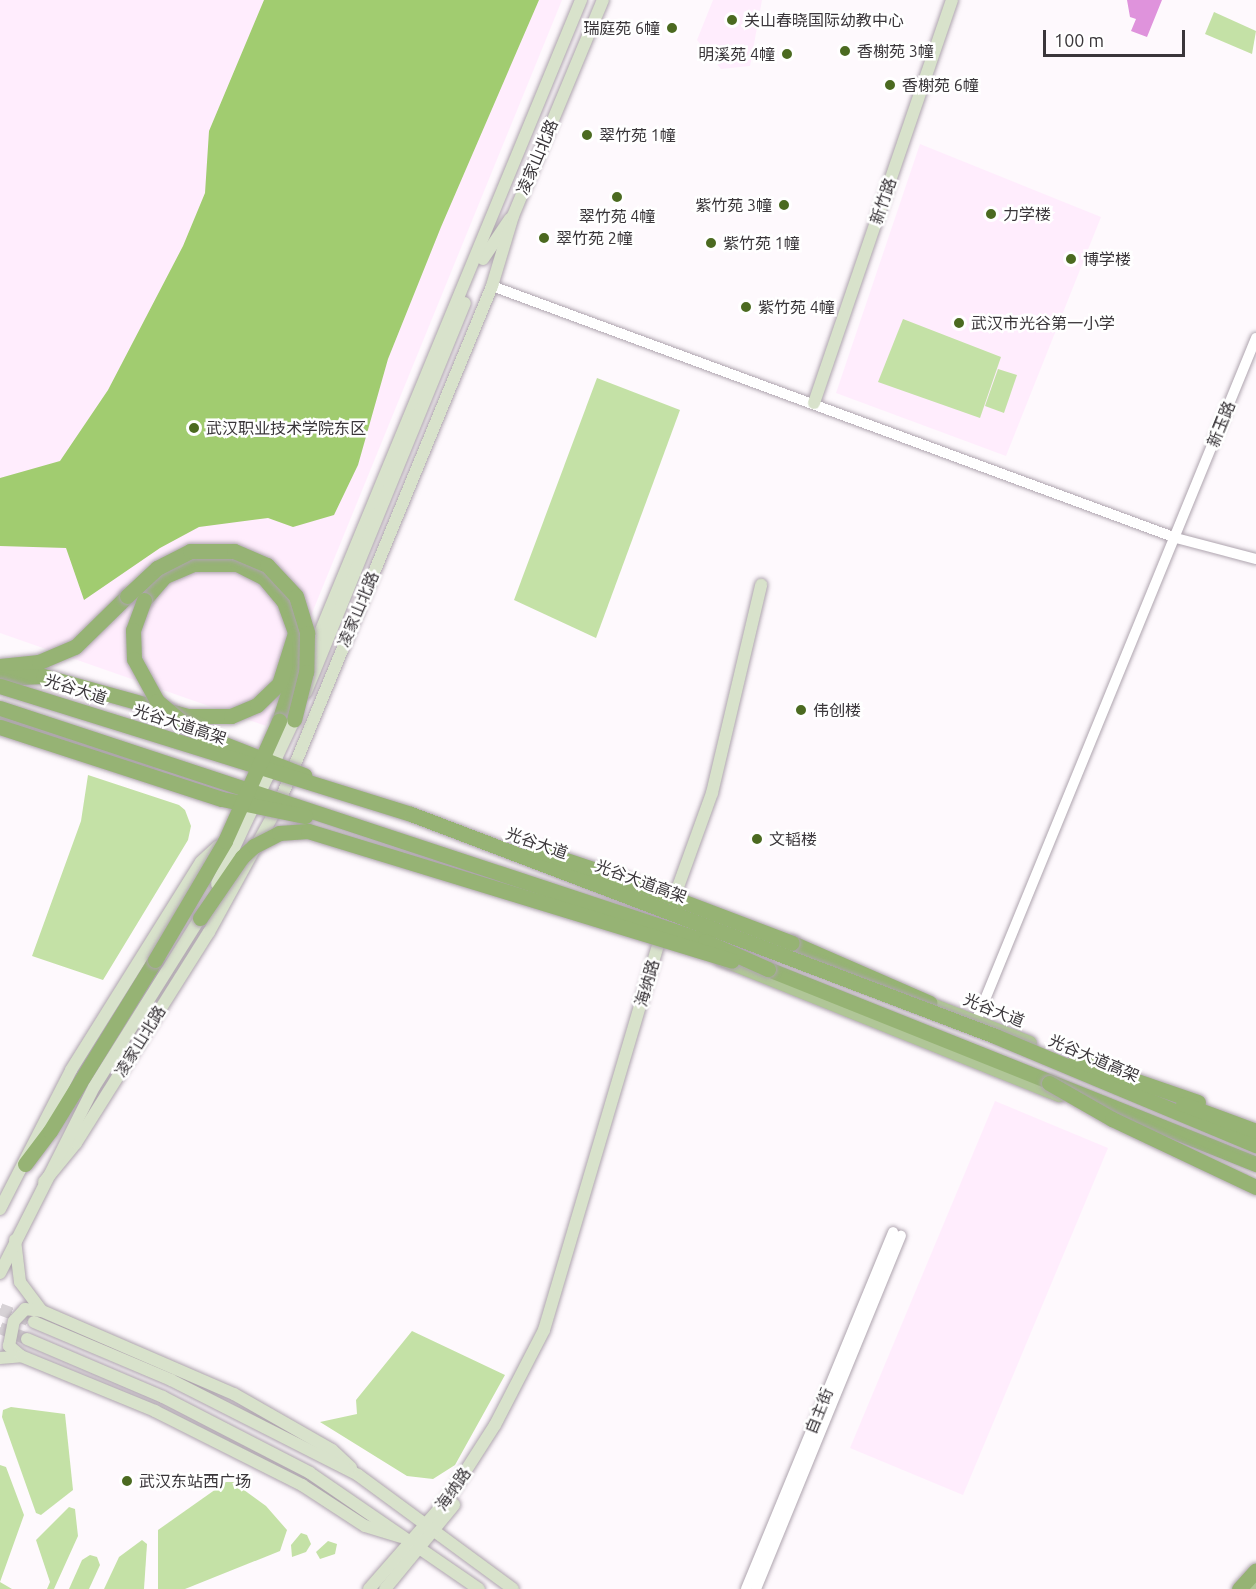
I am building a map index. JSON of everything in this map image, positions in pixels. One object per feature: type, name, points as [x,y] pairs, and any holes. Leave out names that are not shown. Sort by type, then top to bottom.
[{"type":"highway","points":[[0,666],[39,662],[75,647],[102,624],[140,581],[173,557],[205,548],[234,551],[267,565],[284,580],[304,616],[308,652],[294,720]]},
{"type":"highway","points":[[25,1164],[50,1131],[225,841],[267,751],[291,690],[295,633],[284,602],[264,578],[237,564],[208,561],[179,569],[155,586],[137,615],[133,644],[143,682],[157,701],[180,721],[214,740],[286,766],[331,788]]},
{"type":"highway","points":[[0,682],[43,676],[99,688],[187,716],[216,718],[238,714],[257,705],[279,684],[295,633]]},
{"type":"highway","name":"光谷大道高架","points":[[0,682],[411,814],[995,1036],[1256,1144]]},
{"type":"highway","points":[[0,708],[705,941],[768,969],[1049,1083],[1221,1150],[1256,1167]]},
{"type":"highway","points":[[0,727],[222,800],[349,822]]},
{"type":"highway","points":[[411,814],[629,881],[792,943],[930,1003]]},
{"type":"highway","points":[[200,918],[242,857],[254,846],[279,833],[308,831],[699,953],[768,969]]},
{"type":"highway","points":[[995,1036],[1141,1080],[1256,1124]]},
{"type":"highway","points":[[995,1036],[1256,1131]]},
{"type":"highway","points":[[1049,1083],[1112,1119],[1256,1187]]},
{"type":"highway","points":[[1239,1589],[1256,1570]]},
{"type":"main road","points":[[0,1209],[25,1164],[76,1060],[201,862],[225,839],[250,799],[581,0]]},
{"type":"main road","name":"凌家山北路","points":[[44,1182],[76,1143],[252,857],[277,808],[492,286],[513,216],[603,0]]},
{"type":"main road","name":"新竹路","points":[[814,403],[952,0]]},
{"type":"main road","points":[[0,1272],[94,1087],[200,918],[294,720],[488,246],[513,216]]},
{"type":"main road","name":"海纳路","points":[[369,1589],[430,1528],[486,1455],[513,1405],[521,1377],[544,1330],[661,934],[712,794],[761,585]]},
{"type":"main road","name":"光谷大道","points":[[0,682],[249,761],[262,771],[671,906],[976,1019],[1256,1137]]},
{"type":"main road","points":[[0,716],[661,934],[1256,1167]]},
{"type":"main road","points":[[15,1240],[20,1282],[42,1311]]},
{"type":"main road","points":[[416,1544],[365,1526],[302,1485],[155,1411],[21,1356],[9,1346],[14,1321],[25,1309],[42,1311],[234,1394],[332,1450],[358,1475],[513,1589]]},
{"type":"main road","points":[[34,1322],[171,1380],[358,1475]]},
{"type":"main road","points":[[27,1339],[163,1397],[310,1473],[479,1589]]},
{"type":"main road","points":[[0,1358],[21,1356]]},
{"type":"main road","name":"海纳路","points":[[385,1589],[416,1544]]},
{"type":"main road","points":[[1249,1589],[1256,1581]]},
{"type":"street","points":[[492,286],[1176,538],[1256,559]]},
{"type":"street","name":"新玉路","points":[[976,1019],[1176,538],[1256,338]]},
{"type":"street","points":[[225,839],[234,833],[249,840],[252,857]]},
{"type":"street","name":"自主街","points":[[746,1589],[897,1234],[756,1589]]},
{"type":"shaded area","name":"武汉职业技术学院东区","points":[[0,0],[562,0],[266,726],[0,633]]},
{"type":"shaded area","name":"关山春晓国际幼教中心","points":[[713,0],[762,0],[750,66],[721,69],[697,40]]},
{"type":"shaded area","points":[[1127,0],[1162,0],[1147,37],[1131,31],[1136,19],[1130,17]]},
{"type":"shaded area","name":"武汉市光谷第一小学","points":[[920,144],[1101,217],[1006,456],[836,393]]},
{"type":"shaded area","points":[[995,1101],[1108,1148],[963,1495],[850,1448]]},
{"type":"green space","points":[[264,0],[539,0],[441,227],[388,359],[358,465],[334,515],[293,527],[268,518],[199,527],[160,548],[84,600],[66,548],[0,546],[0,478],[60,461],[108,390],[183,246],[205,193],[209,131]]},
{"type":"green space","points":[[1214,12],[1256,31],[1252,54],[1205,34]]},
{"type":"green space","points":[[903,319],[1001,357],[980,418],[878,382]]},
{"type":"green space","points":[[998,369],[1017,375],[1004,413],[985,406]]},
{"type":"green space","points":[[597,378],[680,410],[596,638],[514,600]]},
{"type":"green space","points":[[88,775],[179,805],[185,810],[191,826],[188,840],[103,980],[32,956],[81,821]]},
{"type":"green space","points":[[412,1331],[505,1375],[455,1465],[433,1479],[407,1476],[320,1422],[357,1414],[356,1400]]},
{"type":"green space","points":[[11,1407],[65,1414],[73,1490],[41,1515],[36,1513],[2,1417],[3,1410]]},
{"type":"green space","points":[[0,1465],[6,1467],[24,1515],[0,1582]]},
{"type":"green space","points":[[226,1482],[233,1482],[266,1506],[287,1530],[280,1551],[185,1589],[158,1589],[158,1530]]},
{"type":"green space","points":[[69,1507],[75,1509],[78,1536],[54,1589],[47,1589],[50,1582],[36,1540]]},
{"type":"green space","points":[[301,1533],[307,1535],[311,1544],[306,1552],[292,1557],[291,1545]]},
{"type":"green space","points":[[142,1540],[147,1544],[144,1589],[104,1589],[119,1557]]},
{"type":"green space","points":[[328,1541],[337,1544],[335,1554],[320,1559],[316,1552]]},
{"type":"green space","points":[[90,1555],[97,1557],[100,1565],[89,1589],[69,1589],[82,1560]]},
{"type":"green space","points":[[0,1582],[12,1589],[0,1589]]},
{"type":"tunnel","points":[[0,1309],[34,1322]]},
{"type":"tunnel","points":[[0,1328],[27,1339]]},
{"type":"place","name":"关山春晓国际幼教中心","points":[[732,20]]},
{"type":"place","name":"瑞庭苑 6幢","points":[[672,28]]},
{"type":"place","name":"香榭苑 3幢","points":[[845,51]]},
{"type":"place","name":"明溪苑 4幢","points":[[787,54]]},
{"type":"place","name":"香榭苑 6幢","points":[[890,85]]},
{"type":"place","name":"翠竹苑 1幢","points":[[587,135]]},
{"type":"place","name":"翠竹苑 4幢","points":[[617,197]]},
{"type":"place","name":"紫竹苑 3幢","points":[[784,205]]},
{"type":"place","name":"力学楼","points":[[991,214]]},
{"type":"place","name":"翠竹苑 2幢","points":[[544,238]]},
{"type":"place","name":"紫竹苑 1幢","points":[[711,243]]},
{"type":"place","name":"博学楼","points":[[1071,259]]},
{"type":"place","name":"紫竹苑 4幢","points":[[746,307]]},
{"type":"place","name":"武汉市光谷第一小学","points":[[959,323]]},
{"type":"place","name":"武汉职业技术学院东区","points":[[194,428]]},
{"type":"place","name":"伟创楼","points":[[801,710]]},
{"type":"place","name":"文韬楼","points":[[757,839]]},
{"type":"place","name":"武汉东站西广场","points":[[127,1481]]}]
